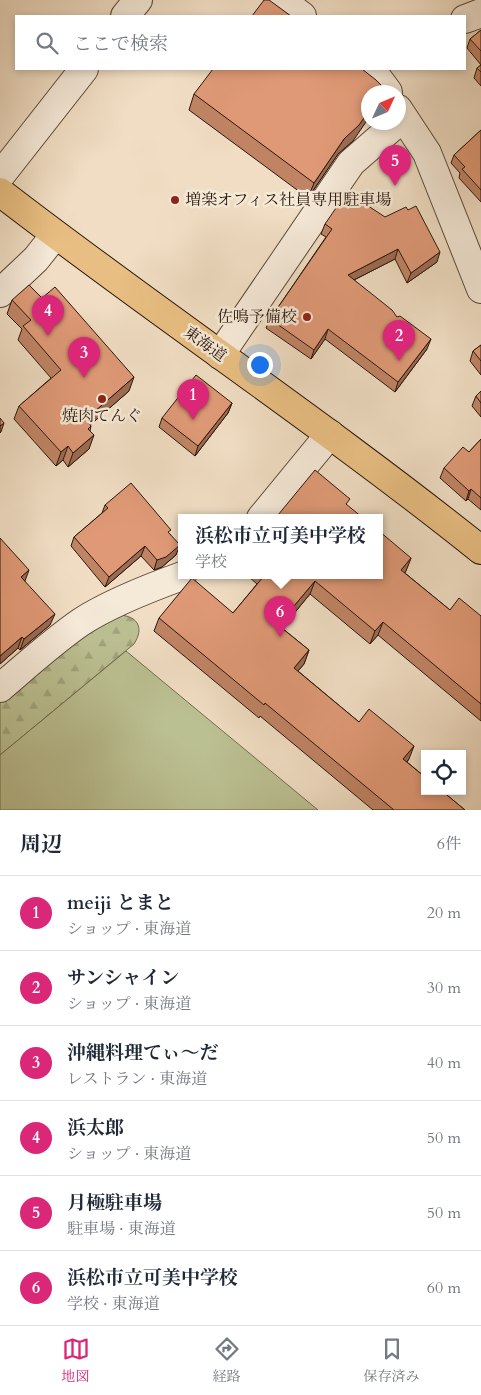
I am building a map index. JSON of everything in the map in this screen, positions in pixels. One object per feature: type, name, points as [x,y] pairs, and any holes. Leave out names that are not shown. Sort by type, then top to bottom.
[{"type":"highway","name":"東海道","points":[[0,192],[55,235],[330,434],[481,550]]},
{"type":"street","points":[[126,15],[138,0]]},
{"type":"street","points":[[281,0],[301,15]]},
{"type":"street","points":[[466,19],[481,13]]},
{"type":"street","points":[[0,176],[83,70]]},
{"type":"street","points":[[406,126],[427,153],[481,289]]},
{"type":"street","points":[[220,355],[351,163],[387,130]]},
{"type":"street","points":[[0,293],[36,258],[55,235]]},
{"type":"street","points":[[264,514],[330,434]]},
{"type":"street","points":[[0,688],[83,621],[103,610],[178,578]]},
{"type":"green space","points":[[117,615],[130,617],[137,623],[139,632],[134,644],[0,755],[0,702],[70,643]]},
{"type":"green space","points":[[126,651],[318,810],[0,810],[0,755]]},
{"type":"building","points":[[264,0],[269,0],[290,15],[253,15]]},
{"type":"building","points":[[481,30],[481,51],[470,39]]},
{"type":"building","points":[[212,70],[363,70],[381,85],[361,85],[361,122],[344,139],[314,183],[194,94]]},
{"type":"building","points":[[481,130],[481,190],[462,169],[465,167],[454,155]]},
{"type":"building","points":[[347,192],[385,217],[406,207],[408,210],[416,206],[440,252],[411,273],[398,249],[348,275],[392,310],[397,317],[400,316],[431,339],[398,382],[328,329],[314,350],[270,319],[332,229],[325,224]]},
{"type":"building","points":[[29,285],[42,298],[55,287],[134,377],[86,419],[91,426],[88,429],[94,435],[73,453],[68,446],[61,452],[19,406],[61,370],[23,326],[31,320],[12,300]]},
{"type":"building","points":[[481,345],[481,361],[473,351]]},
{"type":"building","points":[[196,375],[232,403],[198,446],[162,418]]},
{"type":"building","points":[[481,391],[481,403],[476,396]]},
{"type":"building","points":[[0,418],[4,423],[0,426]]},
{"type":"building","points":[[481,439],[481,498],[471,489],[469,491],[444,468],[463,447],[469,452]]},
{"type":"building","points":[[315,470],[350,499],[346,504],[358,514],[279,514]]},
{"type":"building","points":[[131,483],[171,530],[168,532],[178,543],[178,547],[166,557],[157,560],[145,546],[109,577],[74,537],[108,508],[105,505]]},
{"type":"building","points":[[383,534],[411,558],[401,570],[450,610],[459,598],[481,616],[481,704],[383,622],[375,631],[315,581],[278,625],[309,650],[294,668],[359,722],[369,709],[414,746],[403,759],[421,774],[421,795],[447,795],[465,810],[394,810],[159,618],[191,579],[233,613],[261,579],[383,579]]},
{"type":"building","points":[[0,538],[29,570],[21,577],[55,614],[24,639],[22,637],[0,656]]},
{"type":"place","name":"月極駐車場","points":[[395,186]]},
{"type":"place","name":"増楽オフィス社員専用駐車場","points":[[175,200]]},
{"type":"place","name":"佐鳴予備校","points":[[307,317]]},
{"type":"place","name":"浜太郎","points":[[48,336]]},
{"type":"place","name":"サンシャイン","points":[[399,361]]},
{"type":"place","name":"沖縄料理てぃ〜だ","points":[[84,378]]},
{"type":"place","name":"焼肉てんぐ","points":[[102,399]]},
{"type":"place","name":"meiji とまと","points":[[193,420]]},
{"type":"place","name":"浜松市立可美中学校","points":[[280,637]]}]
